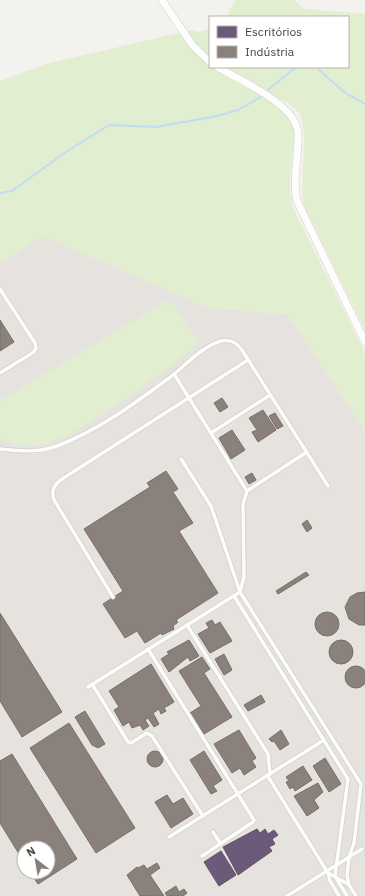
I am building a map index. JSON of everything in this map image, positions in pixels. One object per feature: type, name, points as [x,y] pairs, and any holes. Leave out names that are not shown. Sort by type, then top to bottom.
[{"type":"street","points":[[162,0],[193,46],[209,61]]},
{"type":"street","points":[[219,68],[274,101],[288,111],[294,118],[298,133],[294,178],[296,201],[365,342]]},
{"type":"lane","points":[[0,289],[35,343],[36,348],[34,352],[0,374]]},
{"type":"lane","points":[[0,450],[33,451],[57,446],[120,414],[211,346],[227,340],[237,344],[328,486]]},
{"type":"lane","points":[[113,597],[54,500],[52,490],[62,479],[248,360]]},
{"type":"lane","points":[[174,374],[247,491]]},
{"type":"lane","points":[[211,433],[270,394]]},
{"type":"lane","points":[[88,687],[240,592],[244,577],[243,504],[247,491],[307,452]]},
{"type":"lane","points":[[181,459],[211,506],[240,592],[361,784],[354,843],[349,857],[347,878],[349,885],[356,896]]},
{"type":"lane","points":[[234,596],[348,779],[335,876],[347,896]]},
{"type":"lane","points":[[187,625],[268,754],[268,774],[328,872],[330,881],[339,896]]},
{"type":"lane","points":[[148,649],[254,821],[202,856]]},
{"type":"lane","points":[[92,684],[128,742],[131,743],[147,733],[152,736],[203,816]]},
{"type":"lane","points":[[169,837],[324,740]]},
{"type":"lane","points":[[213,832],[220,843]]},
{"type":"lane","points":[[287,896],[328,872],[336,865],[362,849]]},
{"type":"lane","points":[[328,872],[349,885]]},
{"type":"shaded area","points":[[43,236],[209,308],[288,314],[365,430],[365,896],[0,896],[0,260],[3,261]]},
{"type":"green space","points":[[235,0],[294,0],[306,9],[365,14],[365,330],[304,206],[302,183],[304,131],[302,120],[296,110],[280,99],[274,106],[286,115],[295,130],[290,178],[293,208],[365,353],[365,430],[288,314],[209,308],[43,236],[3,261],[0,260],[0,81],[46,64],[191,30],[198,32],[209,29],[209,68],[349,68],[349,16],[227,16]]},
{"type":"green space","points":[[168,300],[176,308],[199,343],[125,400],[86,425],[67,435],[41,445],[29,446],[17,445],[0,439],[0,401]]},
{"type":"building: Escritórios","points":[[257,829],[260,833],[265,829],[268,834],[274,830],[278,835],[272,839],[275,844],[269,847],[272,851],[238,875],[223,847]]},
{"type":"building: Escritórios","points":[[221,851],[236,875],[219,886],[204,862]]},
{"type":"building: Indústria","points":[[0,320],[14,342],[0,351]]},
{"type":"building: Indústria","points":[[222,398],[228,407],[220,412],[214,403]]},
{"type":"building: Indústria","points":[[263,410],[276,430],[258,442],[252,432],[257,430],[249,418]]},
{"type":"building: Indústria","points":[[275,413],[283,426],[277,429],[269,416]]},
{"type":"building: Indústria","points":[[232,430],[245,450],[231,459],[219,438]]},
{"type":"building: Indústria","points":[[166,471],[178,489],[173,492],[193,523],[179,531],[218,593],[176,620],[178,622],[173,626],[174,629],[162,635],[161,633],[145,643],[137,631],[125,638],[103,604],[123,591],[84,529],[150,487],[147,483]]},
{"type":"building: Indústria","points":[[252,473],[256,480],[249,484],[245,477]]},
{"type":"building: Indústria","points":[[307,520],[312,528],[307,532],[302,524]]},
{"type":"building: Indústria","points":[[306,572],[309,575],[278,594],[276,591]]},
{"type":"building: Indústria","points":[[365,592],[365,625],[359,625],[349,619],[345,607],[350,597],[357,593]]},
{"type":"building: Indústria","points":[[327,612],[336,615],[339,624],[336,633],[327,636],[318,633],[315,624],[318,615]]},
{"type":"building: Indústria","points":[[0,613],[62,712],[22,737],[0,701]]},
{"type":"building: Indústria","points":[[212,620],[215,625],[220,622],[232,641],[210,653],[198,634],[209,628],[206,623]]},
{"type":"building: Indústria","points":[[189,640],[199,656],[190,661],[188,657],[169,672],[161,659],[169,654],[167,652]]},
{"type":"building: Indústria","points":[[341,640],[350,643],[353,652],[350,661],[341,664],[332,661],[329,652],[332,643]]},
{"type":"building: Indústria","points":[[224,654],[232,670],[224,675],[215,659]]},
{"type":"building: Indústria","points":[[202,657],[210,669],[204,673],[232,717],[204,734],[190,713],[201,706],[179,671]]},
{"type":"building: Indústria","points":[[151,664],[174,702],[164,708],[166,711],[161,714],[159,709],[153,713],[159,724],[154,727],[148,718],[145,720],[149,726],[143,730],[140,725],[132,728],[129,722],[123,726],[114,710],[119,707],[109,691]]},
{"type":"building: Indústria","points":[[352,667],[360,667],[366,673],[366,681],[360,687],[352,687],[346,681],[346,673]]},
{"type":"building: Indústria","points":[[261,695],[265,702],[248,711],[244,705]]},
{"type":"building: Indústria","points":[[85,711],[105,744],[98,748],[92,745],[75,717]]},
{"type":"building: Indústria","points":[[69,723],[135,828],[96,853],[30,748]]},
{"type":"building: Indústria","points":[[239,730],[256,758],[252,761],[256,767],[244,775],[240,768],[232,773],[214,744]]},
{"type":"building: Indústria","points":[[281,730],[289,744],[280,750],[274,741],[272,742],[269,739]]},
{"type":"building: Indústria","points":[[152,751],[158,751],[163,756],[161,765],[158,767],[152,767],[147,762],[147,756]]},
{"type":"building: Indústria","points":[[204,751],[222,780],[213,786],[217,791],[211,794],[190,760]]},
{"type":"building: Indústria","points":[[12,754],[77,859],[56,872],[56,840],[16,840],[16,849],[0,823],[0,761]]},
{"type":"building: Indústria","points":[[325,758],[341,784],[329,792],[313,766]]},
{"type":"building: Indústria","points":[[303,766],[312,780],[295,791],[293,787],[290,789],[286,782],[289,781],[286,777]]},
{"type":"building: Indústria","points":[[318,783],[323,792],[314,800],[319,808],[307,816],[294,796]]},
{"type":"building: Indústria","points":[[167,795],[173,804],[183,798],[193,814],[171,828],[155,802]]},
{"type":"building: Indústria","points":[[157,863],[160,868],[150,875],[164,896],[140,896],[127,875],[137,867],[138,868],[144,865],[147,869]]},
{"type":"building: Indústria","points":[[35,880],[44,880],[38,884]]},
{"type":"building: Indústria","points":[[176,886],[179,892],[184,889],[187,893],[183,896],[167,896],[165,893]]},
{"type":"waterway","points":[[268,90],[295,68]]},
{"type":"waterway","points":[[317,68],[344,92],[365,104]]},
{"type":"waterway","points":[[0,193],[12,191],[63,154],[109,125],[156,127],[217,116],[238,110],[261,97]]}]
